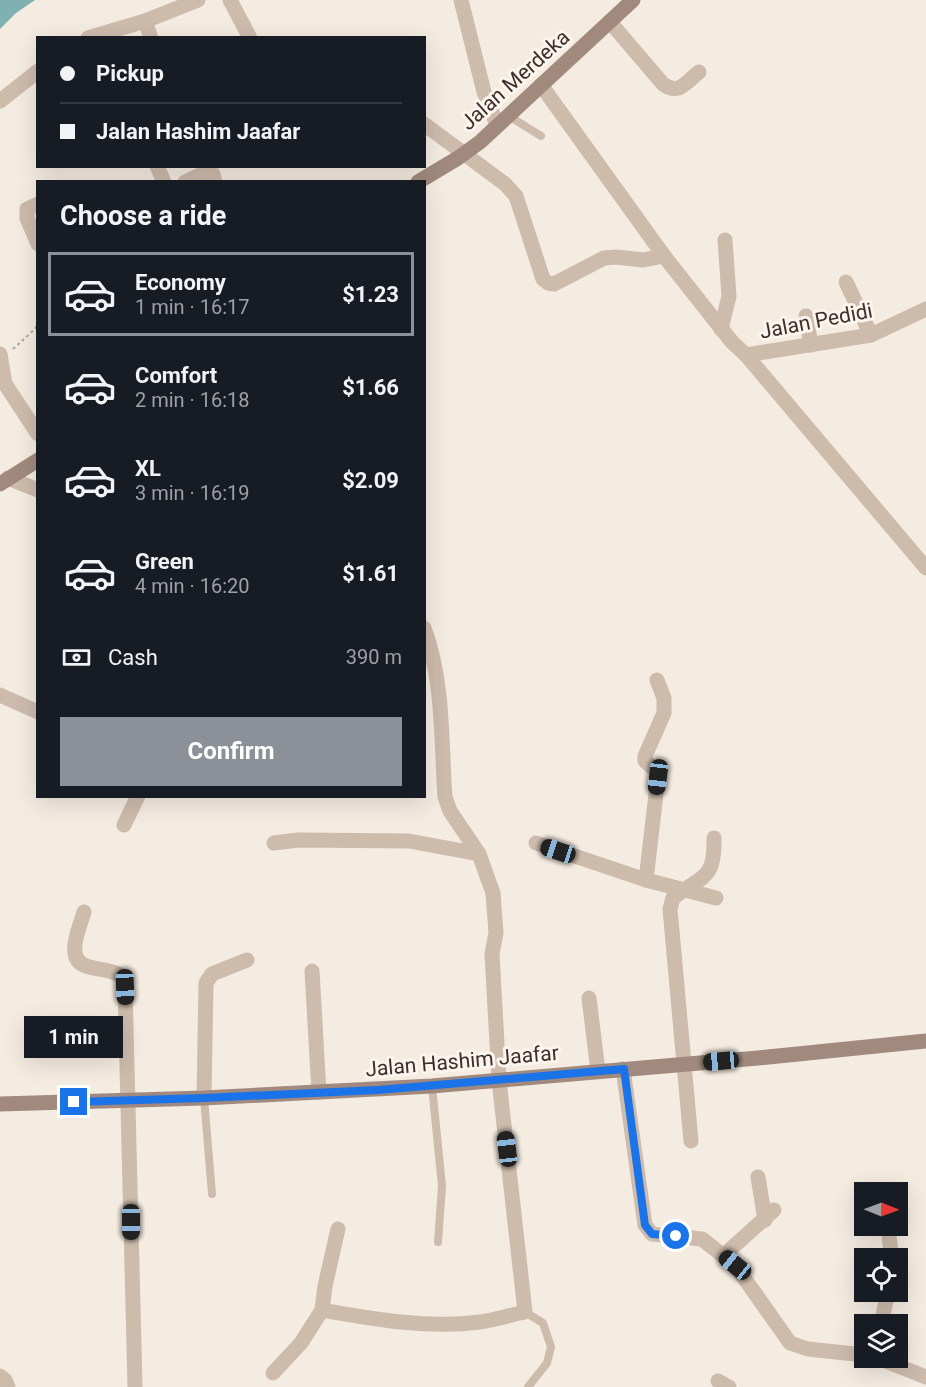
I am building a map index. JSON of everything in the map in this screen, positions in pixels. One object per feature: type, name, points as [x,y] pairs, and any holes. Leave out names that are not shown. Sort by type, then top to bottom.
[{"type":"street","points":[[95,36],[145,21],[198,0]]},
{"type":"street","points":[[230,0],[249,36]]},
{"type":"street","points":[[461,0],[484,92],[502,120]]},
{"type":"street","name":"Jalan Merdeka","points":[[421,180],[480,142],[633,0]]},
{"type":"street","points":[[145,21],[150,36]]},
{"type":"street","points":[[610,22],[670,90],[678,90],[699,72]]},
{"type":"street","points":[[0,101],[36,73]]},
{"type":"street","points":[[541,85],[664,256],[721,329],[746,355],[926,568]]},
{"type":"street","points":[[426,126],[505,184],[516,196],[543,279],[548,283],[554,284],[604,258],[643,260],[664,256]]},
{"type":"street","points":[[189,180],[208,171],[213,174],[214,180]]},
{"type":"street","points":[[36,205],[27,209],[27,218],[36,239]]},
{"type":"street","points":[[721,329],[729,296],[724,240]]},
{"type":"street","points":[[846,282],[871,335]]},
{"type":"street","name":"Jalan Pedidi","points":[[746,355],[871,335],[926,309]]},
{"type":"street","points":[[806,316],[811,345]]},
{"type":"street","points":[[1,357],[4,384],[36,431]]},
{"type":"street","points":[[4,481],[36,461]]},
{"type":"street","points":[[4,481],[36,489]]},
{"type":"street","points":[[322,1310],[376,1319],[450,1324],[480,1322],[525,1312],[499,1080],[492,954],[496,933],[493,893],[479,854],[450,811],[445,797],[439,705],[431,647],[426,633]]},
{"type":"street","points":[[646,880],[658,777],[656,771],[645,761],[645,756],[664,713],[664,698],[657,680]]},
{"type":"street","points":[[0,695],[36,711]]},
{"type":"street","points":[[124,825],[137,798]]},
{"type":"street","points":[[691,1141],[670,909],[673,898],[706,876],[714,858],[714,838]]},
{"type":"street","points":[[274,843],[298,840],[409,841],[479,854]]},
{"type":"street","points":[[536,843],[646,880],[716,897]]},
{"type":"street","points":[[84,912],[74,951],[77,961],[84,966],[111,970],[122,976],[125,987],[135,1387]]},
{"type":"street","points":[[204,1098],[206,983],[212,974],[247,960]]},
{"type":"street","points":[[312,971],[319,1092]]},
{"type":"street","points":[[589,998],[598,1071]]},
{"type":"street","name":"Jalan Hashim Jaafar","points":[[0,1104],[204,1098],[432,1086],[926,1041]]},
{"type":"street","points":[[624,1069],[645,1225],[652,1234],[702,1239],[735,1265],[790,1343],[808,1348],[854,1354]]},
{"type":"street","points":[[723,1256],[770,1214],[758,1177]]},
{"type":"street","points":[[273,1373],[301,1343],[322,1310],[338,1229]]},
{"type":"street","points":[[889,1236],[891,1248]]},
{"type":"street","points":[[903,1368],[926,1377]]},
{"type":"street","points":[[0,1376],[8,1387]]},
{"type":"lane","points":[[502,120],[541,136]]},
{"type":"lane","points":[[432,1086],[442,1186],[438,1242]]},
{"type":"lane","points":[[204,1098],[212,1194]]},
{"type":"lane","points":[[525,1312],[543,1323],[551,1347],[547,1363],[528,1387]]},
{"type":"path","points":[[1,357],[36,327]]},
{"type":"water","points":[[0,0],[35,0],[16,13],[0,29]]},
{"type":"route","points":[[74,1102],[378,1090],[624,1069],[645,1225],[652,1234],[676,1236]]}]
